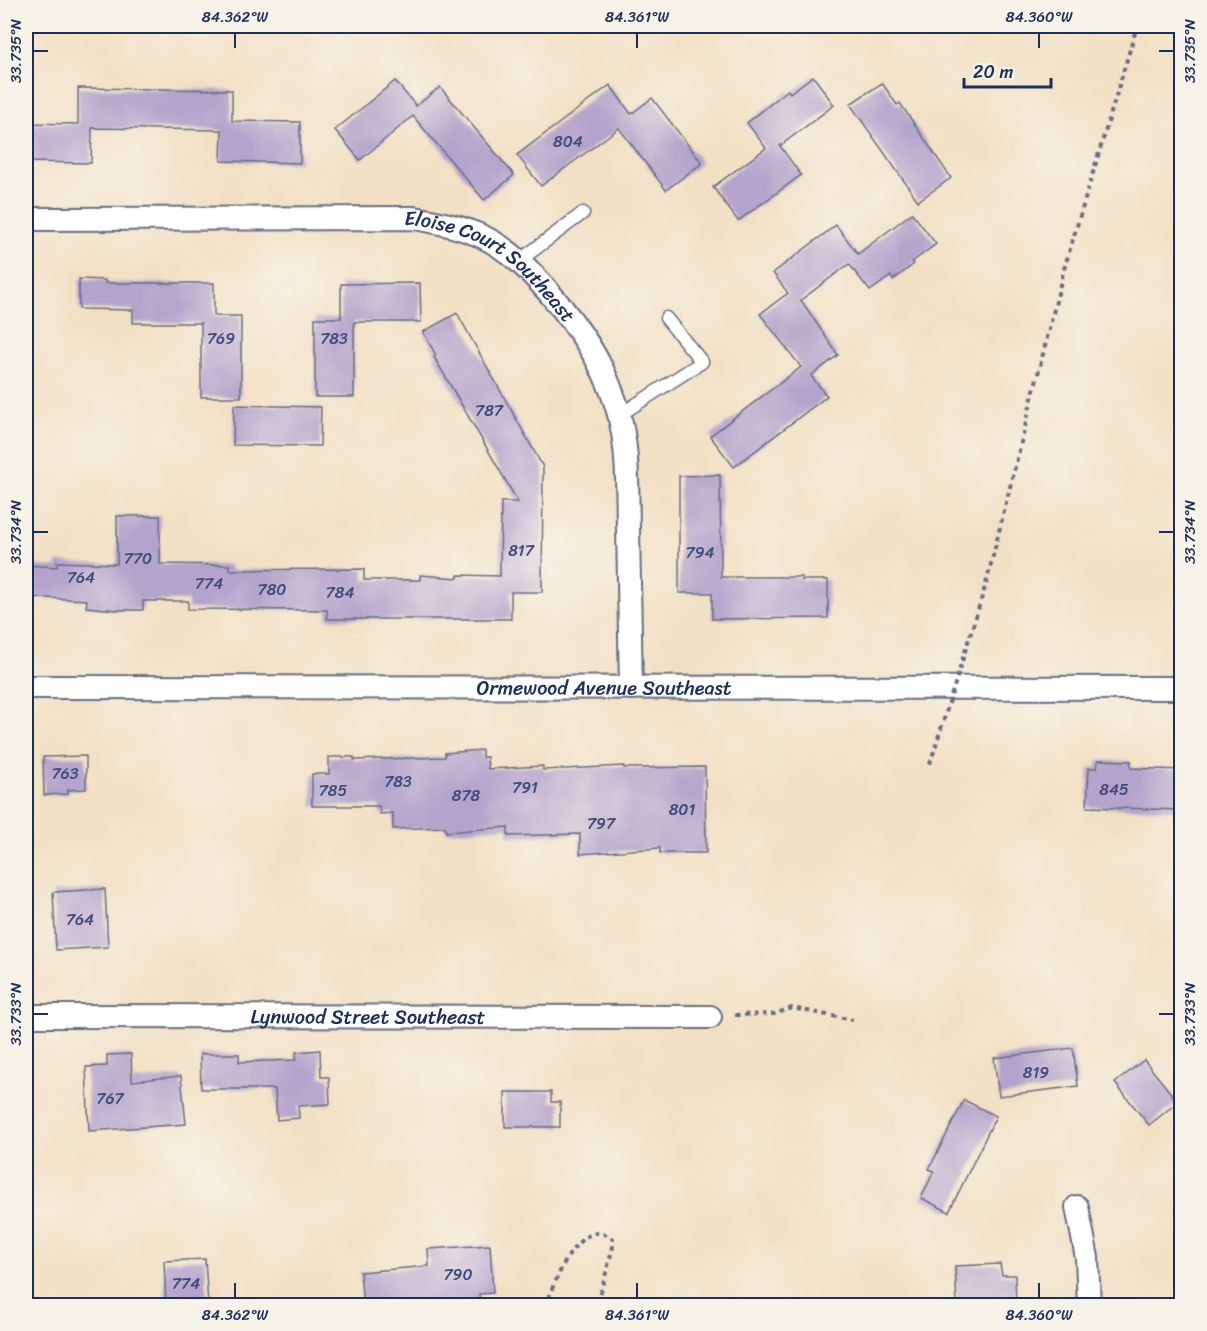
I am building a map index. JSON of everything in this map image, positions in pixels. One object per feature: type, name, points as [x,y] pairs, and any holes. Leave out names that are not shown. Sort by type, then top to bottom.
[{"type":"street","name":"Eloise Court Southeast","points":[[26,219],[414,218],[456,224],[497,243],[519,261],[576,326],[599,363],[616,402],[626,462],[631,688]]},
{"type":"street","name":"Ormewood Avenue Southeast","points":[[26,687],[1182,688]]},
{"type":"street","name":"Lynwood Street Southeast","points":[[26,1016],[710,1017]]},
{"type":"street","points":[[1077,1207],[1087,1258],[1089,1305]]},
{"type":"lane","points":[[519,261],[583,213]]},
{"type":"lane","points":[[618,416],[659,392],[702,362],[666,318]]},
{"type":"path","points":[[930,764],[986,584],[1064,269],[1137,26]]},
{"type":"path","points":[[710,1017],[774,1014],[792,1008],[853,1020]]},
{"type":"path","points":[[544,1305],[574,1246],[588,1235],[598,1233],[613,1239],[613,1247],[597,1305]]},
{"type":"building","points":[[813,76],[834,105],[780,146],[801,175],[738,221],[713,187],[766,148],[747,123],[788,90],[790,93]]},
{"type":"building","points":[[395,81],[416,106],[440,87],[514,175],[484,200],[413,116],[360,160],[335,130]]},
{"type":"building","points":[[882,83],[897,105],[900,103],[951,178],[918,201],[850,104]]},
{"type":"building","points":[[610,85],[631,114],[652,98],[702,163],[666,190],[619,128],[541,186],[517,155]]},
{"type":"building","points":[[78,88],[232,90],[232,121],[300,122],[300,163],[221,161],[222,130],[92,128],[91,163],[26,162],[26,123],[78,124]]},
{"type":"building","points":[[912,213],[936,244],[912,262],[914,264],[893,280],[891,276],[870,291],[849,264],[801,300],[838,355],[811,376],[827,396],[734,467],[710,436],[801,367],[760,314],[788,293],[773,273],[836,225],[858,254]]},
{"type":"building","points":[[79,279],[105,280],[105,283],[214,283],[214,316],[241,316],[241,397],[201,397],[201,323],[133,323],[133,310],[79,309]]},
{"type":"building","points":[[420,283],[421,322],[354,322],[354,397],[315,397],[315,318],[341,318],[341,284]]},
{"type":"building","points":[[457,313],[543,467],[542,592],[511,592],[511,619],[327,619],[327,610],[188,609],[188,601],[143,601],[143,610],[117,610],[86,607],[87,600],[26,597],[26,565],[57,567],[57,562],[117,564],[117,516],[160,516],[160,564],[230,565],[230,570],[364,569],[364,580],[420,580],[420,575],[458,578],[458,575],[500,576],[501,502],[518,502],[434,357],[436,355],[423,332]]},
{"type":"building","points":[[234,405],[321,407],[320,446],[233,445]]},
{"type":"building","points":[[720,475],[721,577],[802,577],[802,580],[828,580],[828,618],[712,619],[712,593],[679,593],[679,476]]},
{"type":"building","points":[[482,750],[482,757],[487,757],[488,769],[543,766],[543,770],[624,766],[624,768],[705,767],[706,853],[660,853],[660,848],[580,854],[580,834],[508,836],[508,827],[446,832],[445,827],[393,829],[393,813],[380,814],[379,806],[312,806],[312,774],[329,774],[329,757],[354,757],[354,760],[445,757],[445,753]]},
{"type":"building","points":[[86,756],[86,789],[68,790],[68,794],[44,795],[43,757]]},
{"type":"building","points":[[1098,760],[1131,761],[1131,768],[1182,770],[1182,810],[1087,807],[1089,768],[1097,768]]},
{"type":"building","points":[[105,889],[108,947],[56,950],[53,892]]},
{"type":"building","points":[[1073,1048],[1078,1086],[999,1096],[994,1058]]},
{"type":"building","points":[[320,1050],[321,1077],[329,1077],[330,1104],[298,1106],[299,1118],[277,1120],[275,1089],[201,1089],[200,1054],[239,1054],[239,1062],[296,1060],[296,1052]]},
{"type":"building","points":[[131,1054],[132,1081],[181,1076],[186,1124],[89,1131],[86,1067],[107,1066],[107,1055]]},
{"type":"building","points":[[1144,1060],[1178,1102],[1149,1125],[1115,1083]]},
{"type":"building","points":[[505,1092],[551,1092],[551,1102],[560,1102],[560,1127],[505,1127]]},
{"type":"building","points":[[964,1100],[996,1116],[949,1212],[921,1198],[934,1171],[929,1169]]},
{"type":"building","points":[[490,1245],[493,1293],[479,1294],[480,1305],[363,1305],[360,1272],[429,1266],[428,1249]]},
{"type":"building","points":[[205,1259],[208,1305],[166,1305],[164,1261]]},
{"type":"building","points":[[1000,1264],[1002,1275],[1015,1275],[1016,1305],[957,1305],[955,1266]]}]
